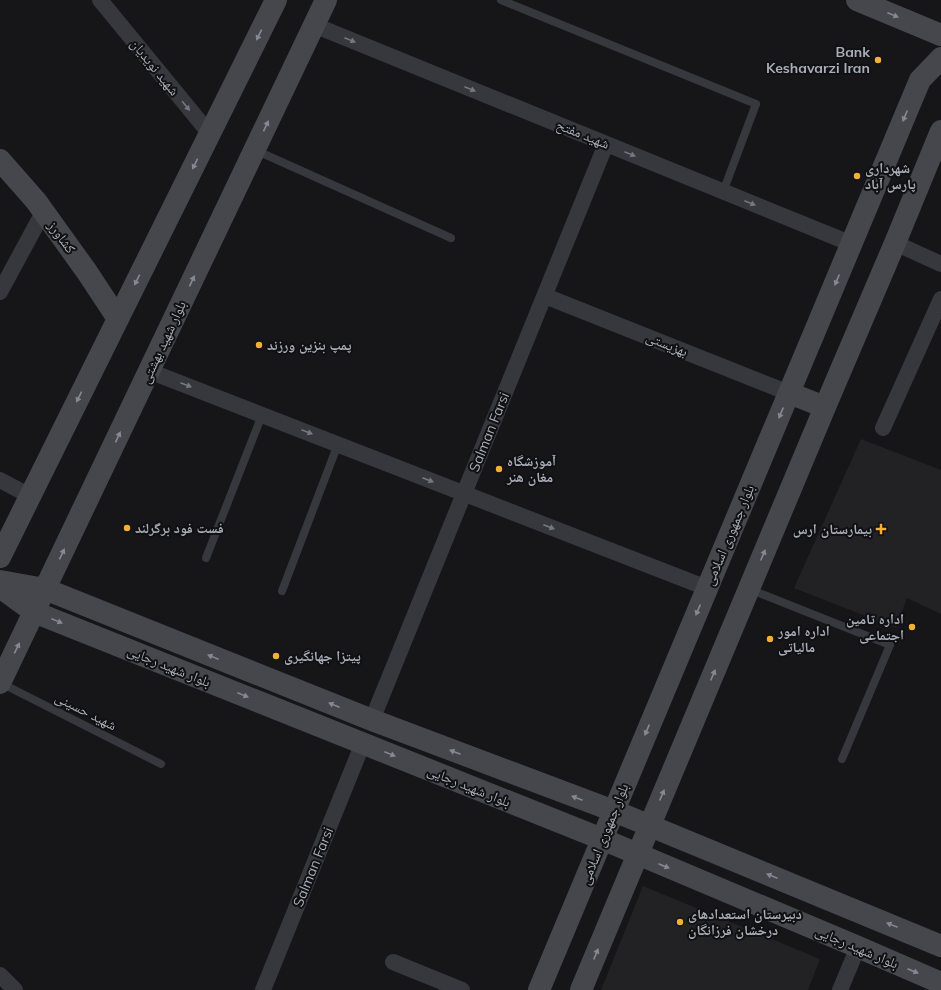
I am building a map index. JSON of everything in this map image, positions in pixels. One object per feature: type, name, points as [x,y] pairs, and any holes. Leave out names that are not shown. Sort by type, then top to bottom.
[{"type":"main road","points":[[0,557],[276,0]]},
{"type":"main road","name":"بلوار شهید بهشتی","points":[[0,683],[326,0]]},
{"type":"main road","points":[[857,0],[941,35]]},
{"type":"main road","name":"بلوار جمهوری اسلامی","points":[[538,990],[920,80],[941,58]]},
{"type":"main road","points":[[581,990],[895,243],[941,130]]},
{"type":"main road","name":"کشاورز","points":[[0,160],[36,201],[87,272],[116,322]]},
{"type":"main road","name":"کشاورز","points":[[0,170],[40,218],[116,322]]},
{"type":"main road","points":[[789,393],[825,407]]},
{"type":"main road","name":"بلوار شهید رجایی","points":[[0,581],[45,589],[372,720],[614,811],[941,946]]},
{"type":"main road","name":"بلوار شهید رجایی","points":[[0,587],[34,612],[602,840],[941,983]]},
{"type":"street","name":"شهید نویدیان","points":[[100,0],[210,134]]},
{"type":"street","name":"شهید مفتح","points":[[314,25],[852,244]]},
{"type":"street","name":"Salman Farsi","points":[[372,720],[606,144]]},
{"type":"street","points":[[0,292],[40,218]]},
{"type":"street","points":[[895,243],[941,264]]},
{"type":"street","name":"بهزیستی","points":[[545,296],[789,393]]},
{"type":"street","points":[[883,428],[941,299]]},
{"type":"street","points":[[149,371],[707,588]]},
{"type":"street","points":[[0,480],[30,496]]},
{"type":"street","name":"Salman Farsi","points":[[263,990],[363,743]]},
{"type":"street","points":[[840,990],[858,947]]},
{"type":"street","points":[[393,962],[462,990]]},
{"type":"street","points":[[0,975],[15,990]]},
{"type":"lane","points":[[501,0],[756,104],[723,192]]},
{"type":"lane","points":[[254,150],[451,238]]},
{"type":"lane","points":[[206,558],[262,415]]},
{"type":"lane","points":[[282,591],[338,444]]},
{"type":"lane","points":[[749,589],[890,645],[842,759]]},
{"type":"lane","name":"شهید حسینی","points":[[0,683],[161,764]]},
{"type":"shaded area","name":"بیمارستان ارس","points":[[861,439],[941,470],[941,614],[907,598],[896,628],[794,588]]},
{"type":"shaded area","name":"دبیرستان استعدادهای درخشان فرزانگان","points":[[643,886],[820,959],[808,990],[601,990]]},
{"type":"place","name":"Bank Keshavarzi Iran","points":[[878,60]]},
{"type":"place","name":"شهرداری پارس آباد","points":[[857,176]]},
{"type":"place","name":"پمپ بنزین ورزند","points":[[259,345]]},
{"type":"place","name":"آموزشگاه مغان هنر","points":[[499,469]]},
{"type":"place","name":"فست فود برگرلند","points":[[127,528]]},
{"type":"place","name":"بیمارستان ارس","points":[[881,529]]},
{"type":"place","name":"اداره تامین اجتماعی","points":[[912,627]]},
{"type":"place","name":"اداره امور مالیاتی","points":[[770,639]]},
{"type":"place","name":"پیتزا جهانگیری","points":[[276,656]]},
{"type":"place","name":"دبیرستان استعدادهای درخشان فرزانگان","points":[[680,922]]}]
